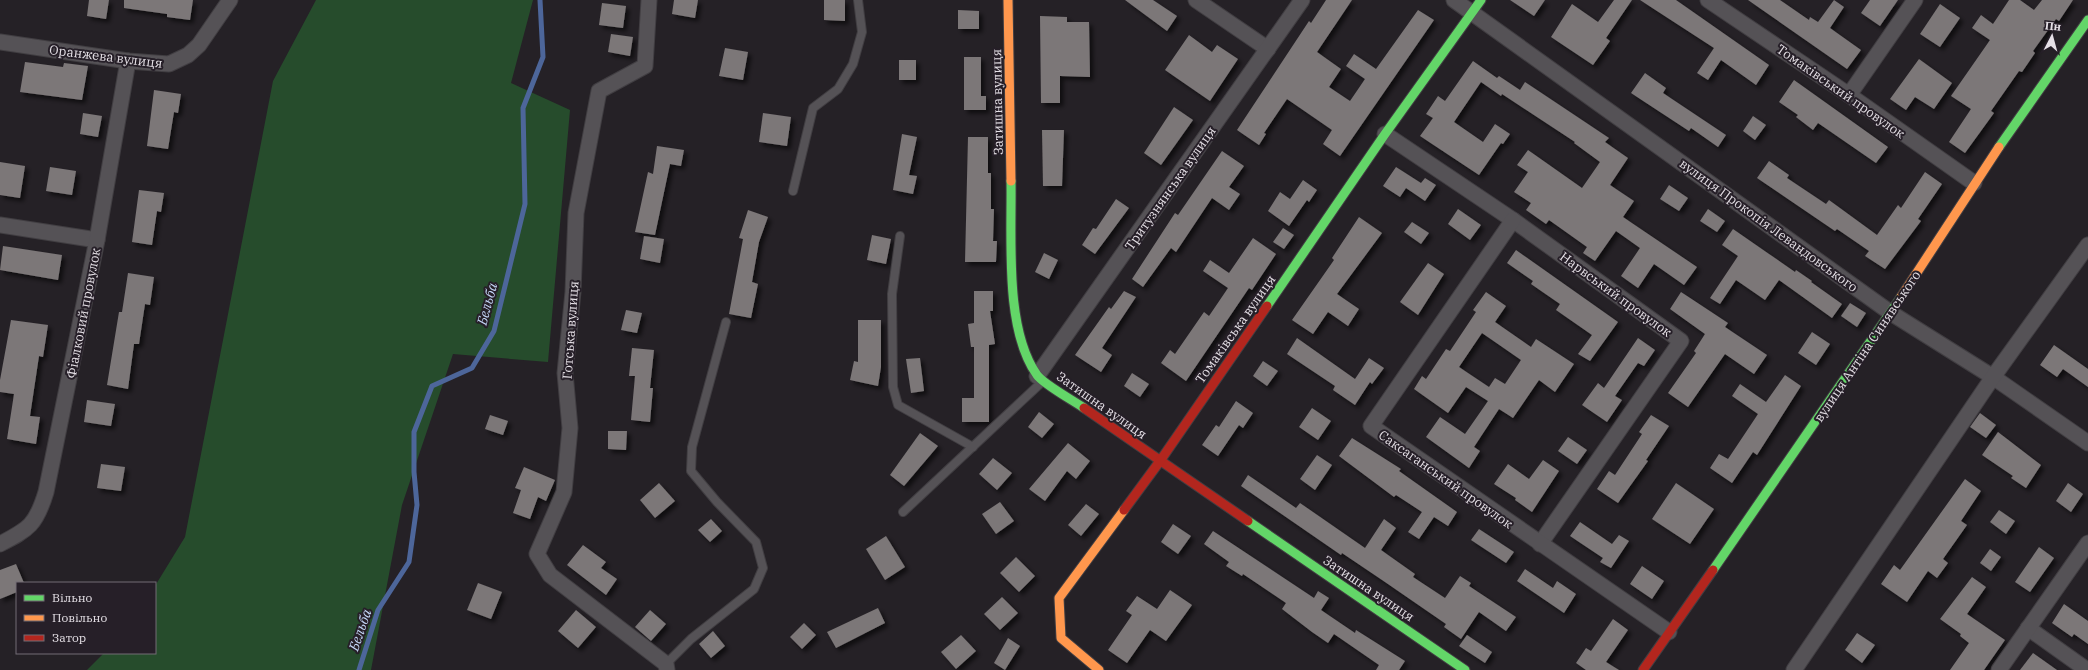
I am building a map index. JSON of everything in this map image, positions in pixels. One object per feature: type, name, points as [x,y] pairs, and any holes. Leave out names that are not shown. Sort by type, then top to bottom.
[{"type":"street","name":"Оранжева вулиця","points":[[0,42],[128,61],[169,64],[188,55],[208,34],[230,0]]},
{"type":"street","name":"Готська вулиця","points":[[649,0],[645,66],[600,90],[576,213],[573,292],[565,373],[570,428],[564,492],[537,554],[550,575],[667,667]]},
{"type":"street","name":"Затишна вулиця","points":[[1008,0],[1013,292],[1019,338],[1040,378],[1465,670]]},
{"type":"street","points":[[1196,0],[1268,49]]},
{"type":"street","name":"Тритузнянська вулиця","points":[[1040,378],[1302,0]]},
{"type":"street","name":"вулиця Прокопія Левандовського","points":[[1454,0],[1891,313],[1993,377],[2088,443]]},
{"type":"street","name":"Томаківська вулиця","points":[[1099,670],[1061,638],[1059,598],[1160,461],[1385,134],[1482,0]]},
{"type":"street","name":"Томаківський провулок","points":[[1708,0],[1849,95],[1974,183]]},
{"type":"street","points":[[1849,95],[1915,0]]},
{"type":"street","name":"вулиця Антіна Синявського","points":[[1643,670],[1891,313],[1974,183],[2088,20]]},
{"type":"street","name":"Фіалковий провулок","points":[[0,544],[26,530],[40,511],[49,480],[97,240],[128,61]]},
{"type":"street","name":"Нарвський провулок","points":[[1385,134],[1513,220],[1682,341],[1540,544]]},
{"type":"street","name":"Саксаганський провулок","points":[[1513,220],[1371,426],[1668,632]]},
{"type":"street","points":[[0,225],[97,240]]},
{"type":"street","points":[[1794,670],[1993,377],[2088,245]]},
{"type":"street","points":[[1999,670],[2088,543]]},
{"type":"street","points":[[2028,628],[2087,670]]},
{"type":"lane","points":[[793,191],[812,108],[838,89],[853,64],[862,32],[858,0]]},
{"type":"lane","points":[[900,236],[892,294],[893,387],[898,405],[973,447]]},
{"type":"lane","points":[[667,667],[691,639],[754,589],[763,568],[756,542],[717,502],[691,472],[692,447],[726,322]]},
{"type":"lane","points":[[903,512],[973,447],[1040,378]]},
{"type":"green space","points":[[316,0],[533,0],[511,83],[570,110],[548,362],[453,354],[402,505],[371,670],[87,670],[103,654],[156,654],[156,584],[185,537],[273,81]]},
{"type":"building","points":[[89,0],[109,0],[106,19],[87,16]]},
{"type":"building","points":[[124,0],[193,0],[190,20],[167,17],[167,14],[124,8]]},
{"type":"building","points":[[674,0],[698,0],[695,18],[672,14]]},
{"type":"building","points":[[824,0],[845,0],[845,21],[824,20]]},
{"type":"building","points":[[1125,0],[1153,0],[1177,16],[1167,31]]},
{"type":"building","points":[[1326,0],[1352,0],[1317,52],[1341,69],[1329,87],[1350,101],[1365,79],[1346,66],[1354,54],[1376,69],[1418,10],[1434,20],[1340,156],[1323,144],[1332,130],[1287,99],[1264,133],[1266,134],[1259,145],[1237,130],[1309,21],[1311,23]]},
{"type":"building","points":[[1510,0],[1545,0],[1534,16]]},
{"type":"building","points":[[1614,0],[1632,0],[1606,38],[1610,41],[1593,65],[1551,37],[1572,4],[1598,22]]},
{"type":"building","points":[[1640,0],[1676,0],[1769,65],[1756,85],[1721,60],[1708,80],[1697,73],[1714,48]]},
{"type":"building","points":[[1748,0],[1780,0],[1809,20],[1810,17],[1818,22],[1834,0],[1844,7],[1830,28],[1861,50],[1847,69]]},
{"type":"building","points":[[1870,0],[1898,0],[1880,26],[1861,13]]},
{"type":"building","points":[[2009,0],[2020,0],[2034,10],[2042,0],[2073,0],[2059,21],[2056,19],[2033,51],[2035,53],[2022,72],[2019,71],[1991,111],[1994,113],[1965,153],[1949,142],[1971,109],[1951,96],[1990,40],[1972,28],[1981,15],[1993,24]]},
{"type":"building","points":[[602,3],[626,6],[623,28],[599,25]]},
{"type":"building","points":[[1940,4],[1960,18],[1940,47],[1920,34]]},
{"type":"building","points":[[958,10],[979,11],[979,29],[958,29]]},
{"type":"building","points":[[1040,16],[1067,17],[1067,22],[1089,22],[1090,77],[1060,76],[1060,103],[1041,103]]},
{"type":"building","points":[[611,34],[633,37],[630,56],[608,52]]},
{"type":"building","points":[[1189,35],[1212,52],[1217,45],[1238,59],[1210,101],[1165,70]]},
{"type":"building","points":[[725,48],[748,52],[743,80],[719,76]]},
{"type":"building","points":[[964,57],[981,57],[981,96],[986,96],[986,110],[964,110]]},
{"type":"building","points":[[1919,59],[1952,83],[1934,109],[1915,97],[1906,110],[1890,99]]},
{"type":"building","points":[[899,60],[916,60],[916,80],[899,80]]},
{"type":"building","points":[[1473,61],[1497,78],[1499,76],[1520,90],[1525,82],[1609,138],[1605,142],[1628,158],[1610,185],[1634,201],[1623,217],[1697,267],[1684,285],[1654,264],[1638,288],[1621,276],[1640,248],[1616,231],[1595,261],[1583,253],[1587,247],[1549,220],[1546,224],[1526,210],[1531,203],[1514,192],[1528,172],[1517,165],[1528,150],[1582,188],[1600,162],[1574,143],[1575,142],[1481,82],[1454,122],[1483,142],[1495,124],[1510,134],[1503,144],[1501,143],[1479,175],[1420,136],[1433,118],[1426,114],[1438,96],[1445,101]]},
{"type":"building","points":[[25,62],[63,67],[64,63],[88,66],[82,100],[20,92]]},
{"type":"building","points":[[1645,73],[1666,88],[1663,93],[1726,135],[1718,147],[1691,128],[1689,131],[1631,93]]},
{"type":"building","points":[[1794,80],[1888,147],[1876,163],[1818,123],[1813,130],[1796,117],[1798,115],[1779,102]]},
{"type":"building","points":[[154,90],[181,94],[178,113],[174,112],[168,149],[147,146]]},
{"type":"building","points":[[1174,107],[1193,120],[1161,165],[1144,153]]},
{"type":"building","points":[[83,113],[102,116],[98,137],[80,134]]},
{"type":"building","points":[[763,113],[791,117],[787,146],[759,142]]},
{"type":"building","points":[[1753,116],[1766,125],[1755,140],[1743,131]]},
{"type":"building","points":[[1042,130],[1064,130],[1062,186],[1043,186]]},
{"type":"building","points":[[902,134],[917,137],[909,175],[917,176],[913,194],[893,190]]},
{"type":"building","points":[[968,137],[988,137],[988,173],[991,173],[991,209],[994,209],[993,241],[997,241],[996,262],[965,262]]},
{"type":"building","points":[[657,146],[684,150],[681,166],[670,164],[655,235],[635,232],[648,172],[653,174]]},
{"type":"building","points":[[1222,151],[1244,166],[1229,187],[1240,194],[1229,210],[1212,198],[1176,252],[1171,248],[1143,287],[1132,279],[1175,213],[1178,215]]},
{"type":"building","points":[[1769,161],[1789,175],[1787,178],[1826,204],[1829,200],[1877,235],[1898,205],[1901,208],[1925,172],[1942,184],[1918,219],[1921,221],[1885,269],[1865,256],[1869,251],[1837,229],[1835,231],[1757,178]]},
{"type":"building","points":[[0,162],[25,166],[20,198],[0,195]]},
{"type":"building","points":[[50,167],[76,171],[72,195],[46,191]]},
{"type":"building","points":[[1396,167],[1421,183],[1425,178],[1436,185],[1425,201],[1406,188],[1400,197],[1383,186]]},
{"type":"building","points":[[1303,180],[1317,190],[1309,202],[1307,200],[1289,226],[1268,211],[1280,192],[1290,199]]},
{"type":"building","points":[[1669,185],[1688,198],[1679,211],[1660,199]]},
{"type":"building","points":[[139,190],[164,193],[161,212],[157,211],[152,245],[132,242]]},
{"type":"building","points":[[1116,199],[1129,208],[1095,254],[1082,245],[1093,228],[1096,229]]},
{"type":"building","points":[[1458,209],[1481,225],[1470,240],[1448,224]]},
{"type":"building","points":[[1708,209],[1725,221],[1717,232],[1700,221]]},
{"type":"building","points":[[748,210],[768,217],[759,242],[752,282],[758,284],[751,318],[729,314],[743,239],[739,238]]},
{"type":"building","points":[[1359,217],[1382,233],[1337,294],[1359,309],[1348,326],[1328,312],[1313,334],[1292,320],[1334,260],[1332,258]]},
{"type":"building","points":[[1412,222],[1429,233],[1421,244],[1404,232]]},
{"type":"building","points":[[1283,228],[1294,235],[1284,249],[1273,242]]},
{"type":"building","points":[[1733,229],[1795,272],[1796,270],[1812,281],[1811,282],[1842,304],[1832,318],[1779,280],[1765,300],[1736,280],[1720,304],[1710,298],[1738,256],[1722,245]]},
{"type":"building","points":[[872,235],[891,239],[886,264],[867,260]]},
{"type":"building","points":[[644,236],[664,239],[660,263],[640,259]]},
{"type":"building","points":[[1253,238],[1276,254],[1252,290],[1249,288],[1186,381],[1161,363],[1170,350],[1175,354],[1204,312],[1209,316],[1228,288],[1203,271],[1210,260],[1229,273]]},
{"type":"building","points":[[3,246],[62,255],[58,280],[0,270]]},
{"type":"building","points":[[1516,250],[1618,322],[1590,361],[1578,354],[1592,335],[1556,310],[1560,304],[1531,284],[1533,281],[1507,263]]},
{"type":"building","points":[[1044,253],[1058,260],[1049,279],[1035,272]]},
{"type":"building","points":[[1428,263],[1444,274],[1418,315],[1400,302]]},
{"type":"building","points":[[128,273],[154,277],[150,305],[145,304],[139,344],[134,344],[128,389],[107,385],[119,312],[122,312]]},
{"type":"building","points":[[974,291],[993,291],[993,311],[990,311],[995,344],[989,345],[989,422],[962,422],[962,398],[974,398],[974,347],[971,347],[968,324],[974,323]]},
{"type":"building","points":[[1124,291],[1136,297],[1102,348],[1112,355],[1101,372],[1075,355],[1109,307],[1111,309]]},
{"type":"building","points":[[1486,292],[1506,306],[1495,322],[1531,347],[1536,339],[1574,364],[1555,392],[1539,380],[1513,418],[1499,409],[1474,447],[1480,451],[1469,468],[1426,437],[1440,417],[1465,434],[1488,401],[1466,387],[1448,413],[1414,389],[1422,376],[1426,379],[1446,349],[1450,351],[1476,312],[1473,310]],"holes":[[[1482,333],[1521,360],[1505,384],[1495,378],[1489,387],[1459,367]]]},
{"type":"building","points":[[1681,292],[1728,323],[1725,327],[1767,355],[1754,374],[1725,354],[1688,407],[1668,393],[1696,353],[1694,351],[1705,334],[1670,309]]},
{"type":"building","points":[[1850,303],[1866,313],[1857,327],[1841,316]]},
{"type":"building","points":[[626,310],[642,313],[637,333],[621,330]]},
{"type":"building","points":[[11,320],[48,325],[43,357],[39,356],[30,416],[40,417],[36,444],[7,439],[14,394],[0,392],[0,380]]},
{"type":"building","points":[[858,320],[881,320],[881,367],[878,386],[850,380],[854,361],[858,362]]},
{"type":"building","points":[[1812,332],[1830,344],[1816,365],[1798,353]]},
{"type":"building","points":[[1297,338],[1355,379],[1369,358],[1384,368],[1372,384],[1370,382],[1355,405],[1333,390],[1335,386],[1287,354]]},
{"type":"building","points":[[1638,338],[1655,350],[1644,366],[1638,363],[1615,396],[1622,400],[1607,422],[1582,405],[1598,383],[1604,388]]},
{"type":"building","points":[[2054,345],[2088,369],[2088,387],[2063,369],[2057,377],[2040,365]]},
{"type":"building","points":[[632,348],[654,350],[650,388],[653,388],[650,422],[631,420],[635,376],[629,376]]},
{"type":"building","points":[[920,358],[924,391],[911,393],[906,359]]},
{"type":"building","points":[[1263,361],[1278,371],[1267,386],[1253,376]]},
{"type":"building","points":[[1132,373],[1149,384],[1140,397],[1124,386]]},
{"type":"building","points":[[1785,375],[1801,386],[1757,455],[1753,452],[1732,483],[1710,468],[1719,454],[1728,459],[1758,414],[1732,396],[1740,384],[1766,402]]},
{"type":"building","points":[[87,400],[115,404],[111,426],[84,422]]},
{"type":"building","points":[[1236,401],[1253,413],[1243,428],[1239,425],[1218,456],[1202,445],[1216,425],[1219,427]]},
{"type":"building","points":[[1312,408],[1331,421],[1318,440],[1299,427]]},
{"type":"building","points":[[1039,412],[1054,424],[1042,438],[1028,427]]},
{"type":"building","points":[[1980,413],[1996,425],[1986,438],[1970,427]]},
{"type":"building","points":[[490,415],[508,421],[503,435],[485,429]]},
{"type":"building","points":[[1651,415],[1669,426],[1646,460],[1648,461],[1618,503],[1597,489],[1609,471],[1615,475],[1642,434],[1639,432]]},
{"type":"building","points":[[608,431],[627,431],[626,450],[608,449]]},
{"type":"building","points":[[1998,432],[2041,465],[2026,488],[2011,478],[2013,476],[1982,455]]},
{"type":"building","points":[[920,433],[938,446],[904,486],[890,475]]},
{"type":"building","points":[[1568,437],[1587,450],[1577,464],[1558,451]]},
{"type":"building","points":[[1352,438],[1401,469],[1399,471],[1457,512],[1448,526],[1434,517],[1419,539],[1408,532],[1422,512],[1396,495],[1394,497],[1339,456]]},
{"type":"building","points":[[1068,443],[1090,461],[1076,479],[1067,471],[1045,501],[1029,489]]},
{"type":"building","points":[[1317,455],[1332,465],[1315,490],[1300,479]]},
{"type":"building","points":[[993,458],[1012,473],[997,490],[979,474]]},
{"type":"building","points":[[1543,460],[1559,471],[1532,512],[1515,500],[1516,498],[1494,484],[1508,464],[1529,479]]},
{"type":"building","points":[[101,464],[125,467],[121,491],[97,488]]},
{"type":"building","points":[[524,467],[555,480],[546,501],[538,497],[530,519],[513,513],[521,490],[515,488]]},
{"type":"building","points":[[1248,475],[1296,508],[1300,503],[1365,548],[1384,519],[1396,528],[1381,550],[1415,574],[1413,577],[1445,598],[1460,576],[1471,583],[1469,586],[1516,617],[1506,631],[1479,612],[1461,639],[1444,627],[1446,624],[1342,553],[1341,555],[1241,486]]},
{"type":"building","points":[[1965,479],[1981,491],[1961,521],[1967,525],[1943,559],[1948,563],[1937,578],[1928,571],[1907,602],[1881,584],[1894,565],[1900,570]]},
{"type":"building","points":[[659,483],[675,501],[655,518],[640,500]]},
{"type":"building","points":[[1676,483],[1714,509],[1690,544],[1652,519]]},
{"type":"building","points":[[2068,483],[2083,494],[2071,512],[2056,501]]},
{"type":"building","points":[[1000,502],[1014,521],[996,534],[982,514]]},
{"type":"building","points":[[1086,504],[1099,514],[1081,536],[1068,525]]},
{"type":"building","points":[[1999,510],[2015,521],[2006,534],[1990,522]]},
{"type":"building","points":[[711,519],[722,531],[710,542],[698,530]]},
{"type":"building","points":[[1580,522],[1612,544],[1619,535],[1629,541],[1611,568],[1600,562],[1603,558],[1570,536]]},
{"type":"building","points":[[1173,524],[1191,536],[1178,554],[1161,542]]},
{"type":"building","points":[[1479,529],[1514,552],[1506,563],[1471,540]]},
{"type":"building","points":[[1213,531],[1314,598],[1318,591],[1329,598],[1321,610],[1355,633],[1356,630],[1405,661],[1399,670],[1376,670],[1379,665],[1334,634],[1328,643],[1312,632],[1282,609],[1286,603],[1243,574],[1242,576],[1226,566],[1229,562],[1204,544]]},
{"type":"building","points":[[886,536],[905,567],[885,580],[866,549]]},
{"type":"building","points":[[583,545],[606,562],[601,568],[617,579],[606,595],[567,565]]},
{"type":"building","points":[[2039,547],[2054,558],[2030,592],[2015,582]]},
{"type":"building","points":[[1990,549],[2001,557],[1991,571],[1980,563]]},
{"type":"building","points":[[1016,557],[1035,576],[1019,592],[1000,573]]},
{"type":"building","points":[[16,564],[24,582],[16,582],[16,592],[0,599],[0,570]]},
{"type":"building","points":[[1642,566],[1664,581],[1652,599],[1630,584]]},
{"type":"building","points":[[1525,569],[1553,588],[1557,581],[1576,594],[1564,613],[1517,581]]},
{"type":"building","points":[[1972,577],[1986,587],[1967,614],[2005,640],[1984,670],[1950,670],[1969,643],[1960,636],[1961,634],[1940,619]]},
{"type":"building","points":[[478,583],[502,592],[491,619],[467,610]]},
{"type":"building","points":[[1170,590],[1192,605],[1166,641],[1150,630],[1127,663],[1108,650],[1132,615],[1126,611],[1137,596],[1157,609]]},
{"type":"building","points":[[1002,597],[1018,613],[1000,630],[984,614]]},
{"type":"building","points":[[2064,604],[2088,621],[2088,644],[2074,634],[2072,637],[2052,623]]},
{"type":"building","points":[[878,608],[885,623],[836,648],[827,632]]},
{"type":"building","points":[[576,610],[596,627],[578,648],[558,631]]},
{"type":"building","points":[[650,610],[666,624],[651,641],[635,627]]},
{"type":"building","points":[[1613,619],[1628,630],[1606,662],[1619,670],[1586,670],[1576,663],[1586,648],[1591,651]]},
{"type":"building","points":[[804,623],[816,635],[802,649],[790,637]]},
{"type":"building","points":[[713,631],[725,646],[711,658],[699,644]]},
{"type":"building","points":[[1857,633],[1875,645],[1862,663],[1845,650]]},
{"type":"building","points":[[961,635],[976,651],[956,669],[941,652]]},
{"type":"building","points":[[1467,635],[1492,652],[1485,663],[1459,646]]},
{"type":"building","points":[[1008,638],[1020,646],[1005,670],[994,663]]},
{"type":"building","points":[[2033,653],[2057,670],[2020,670]]},
{"type":"waterway","name":"Бельба","points":[[359,670],[378,610],[409,562],[417,505],[414,472],[414,432],[432,386],[472,368],[494,331],[525,204],[523,108],[543,57],[540,0]]},
{"type":"traffic: fast","points":[[1267,306],[1385,134],[1481,0]]},
{"type":"traffic: fast","points":[[1999,147],[2088,20]]},
{"type":"traffic: fast","points":[[1011,181],[1012,282],[1019,333],[1026,356],[1040,379],[1084,408]]},
{"type":"traffic: fast","points":[[1713,570],[1901,297]]},
{"type":"traffic: fast","points":[[1248,521],[1465,670]]},
{"type":"traffic: slow","points":[[1008,0],[1011,181]]},
{"type":"traffic: slow","points":[[1901,297],[1999,147]]},
{"type":"traffic: slow","points":[[1099,670],[1061,638],[1059,598],[1124,510]]},
{"type":"traffic: jam","points":[[1124,510],[1160,461],[1267,306]]},
{"type":"traffic: jam","points":[[1084,408],[1248,521]]},
{"type":"traffic: jam","points":[[1643,670],[1713,570]]}]
